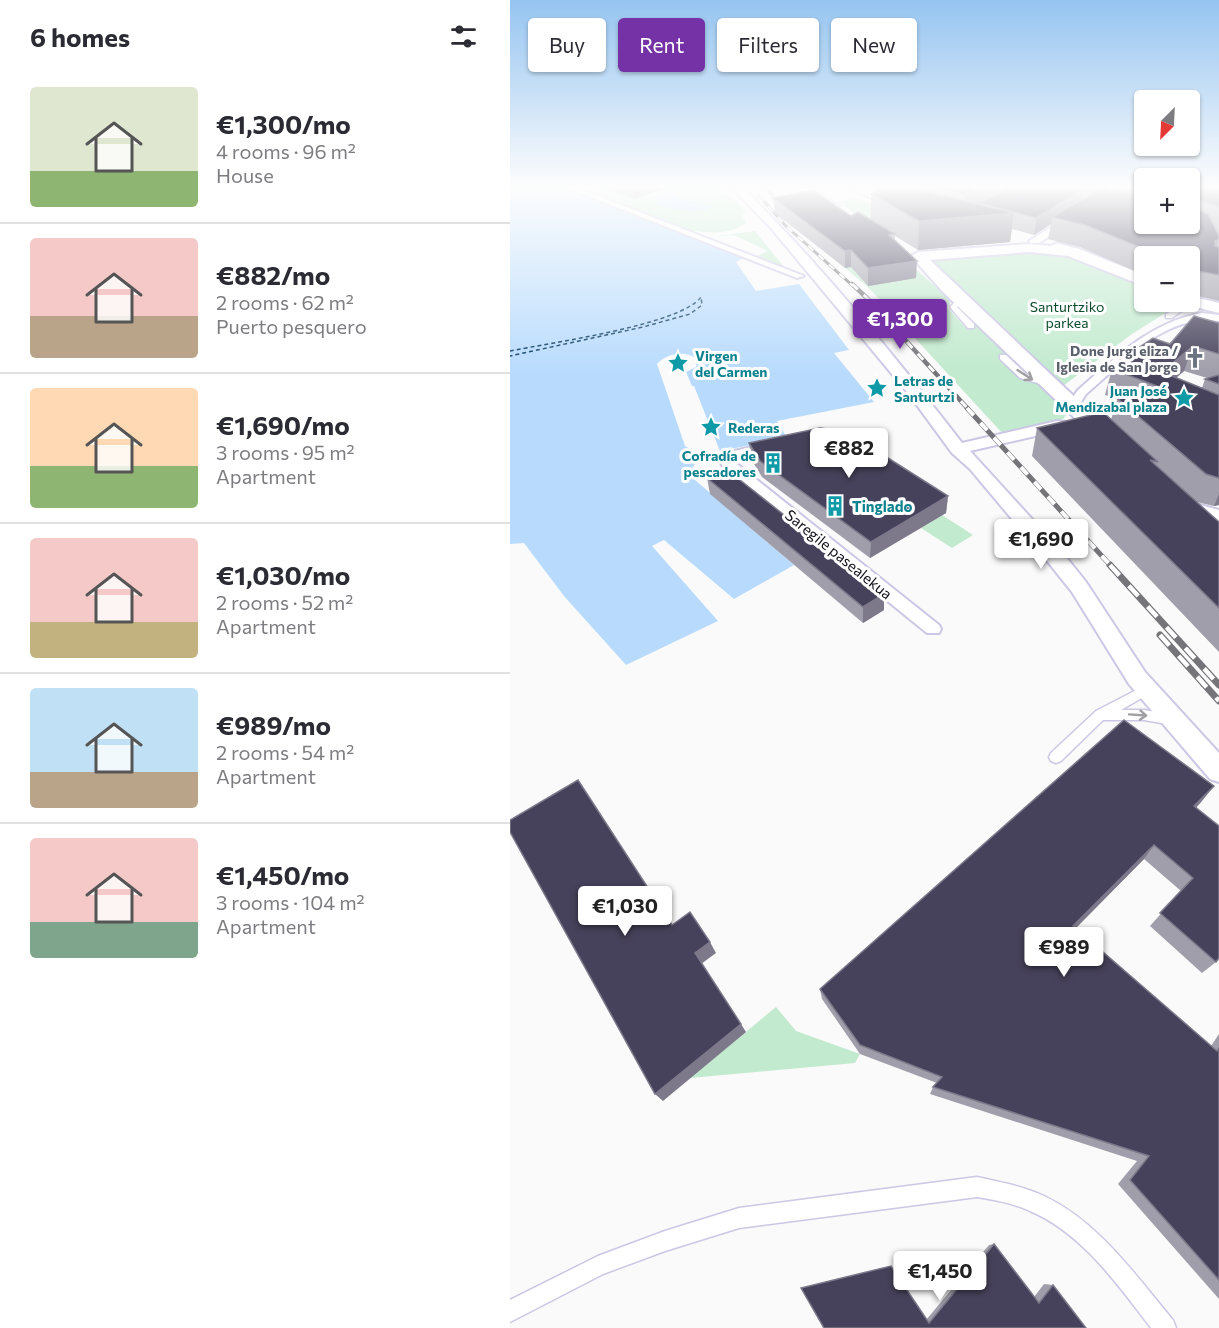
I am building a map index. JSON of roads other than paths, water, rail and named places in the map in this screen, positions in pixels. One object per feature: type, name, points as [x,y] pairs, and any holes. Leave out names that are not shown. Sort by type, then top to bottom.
[{"type":"street","points":[[730,249],[800,276]]},
{"type":"street","points":[[794,249],[916,394],[967,447],[976,465],[1079,587],[1143,683],[1219,771]]},
{"type":"street","points":[[979,249],[912,254],[1051,385],[1078,405],[1102,434],[1128,458]]},
{"type":"street","points":[[1056,249],[1074,252],[1134,277]]},
{"type":"street","points":[[1200,306],[1214,312]]},
{"type":"street","points":[[967,447],[1057,426],[1072,418],[1082,392],[1167,324],[1214,312]]},
{"type":"street","points":[[1057,426],[1086,428],[1102,434]]},
{"type":"street","name":"Saregile pasealekua","points":[[782,445],[724,457],[726,462],[746,479],[933,629]]},
{"type":"street","points":[[1163,490],[1181,506],[1218,528]]},
{"type":"lane","points":[[960,300],[953,307],[954,310],[970,326]]},
{"type":"lane","points":[[1169,316],[1175,312]]},
{"type":"lane","points":[[1003,357],[1023,376],[1051,385]]},
{"type":"lane","points":[[1056,757],[1100,715],[1143,683]]},
{"type":"lane","points":[[1100,715],[1144,715],[1175,721]]},
{"type":"lane","points":[[510,1311],[598,1266],[665,1241],[739,1218],[977,1187],[1003,1190],[1030,1199],[1081,1230],[1102,1251],[1165,1328]]},
{"type":"water","points":[[510,249],[721,249],[744,258],[736,262],[756,291],[799,284],[849,350],[834,353],[874,402],[777,421],[787,438],[720,451],[694,386],[686,372],[696,367],[697,359],[687,354],[676,354],[666,357],[657,364],[685,446],[690,449],[695,464],[688,474],[794,565],[734,599],[664,540],[652,546],[718,621],[626,665],[564,596],[524,543],[510,544]]},
{"type":"railway","points":[[812,249],[853,286]]},
{"type":"railway","points":[[852,284],[969,410]]},
{"type":"railway","points":[[967,408],[1111,566]]},
{"type":"railway","points":[[1110,565],[1219,685]]},
{"type":"railway","points":[[1160,635],[1219,701]]},
{"type":"place","name":"Done Jurgi eliza / Iglesia de San Jorge","points":[[1195,358]]},
{"type":"place","name":"Virgen del Carmen","points":[[678,363]]},
{"type":"place","name":"Letras de Santurtzi","points":[[877,388]]},
{"type":"place","name":"Juan José Mendizabal plaza","points":[[1184,398]]},
{"type":"place","name":"Rederas","points":[[711,427]]},
{"type":"place","name":"Cofradía de pescadores","points":[[773,463]]},
{"type":"place","name":"Tinglado","points":[[835,506]]},
{"type":"park label","name":"Santurtziko parkea","points":[[1067,314]]}]
